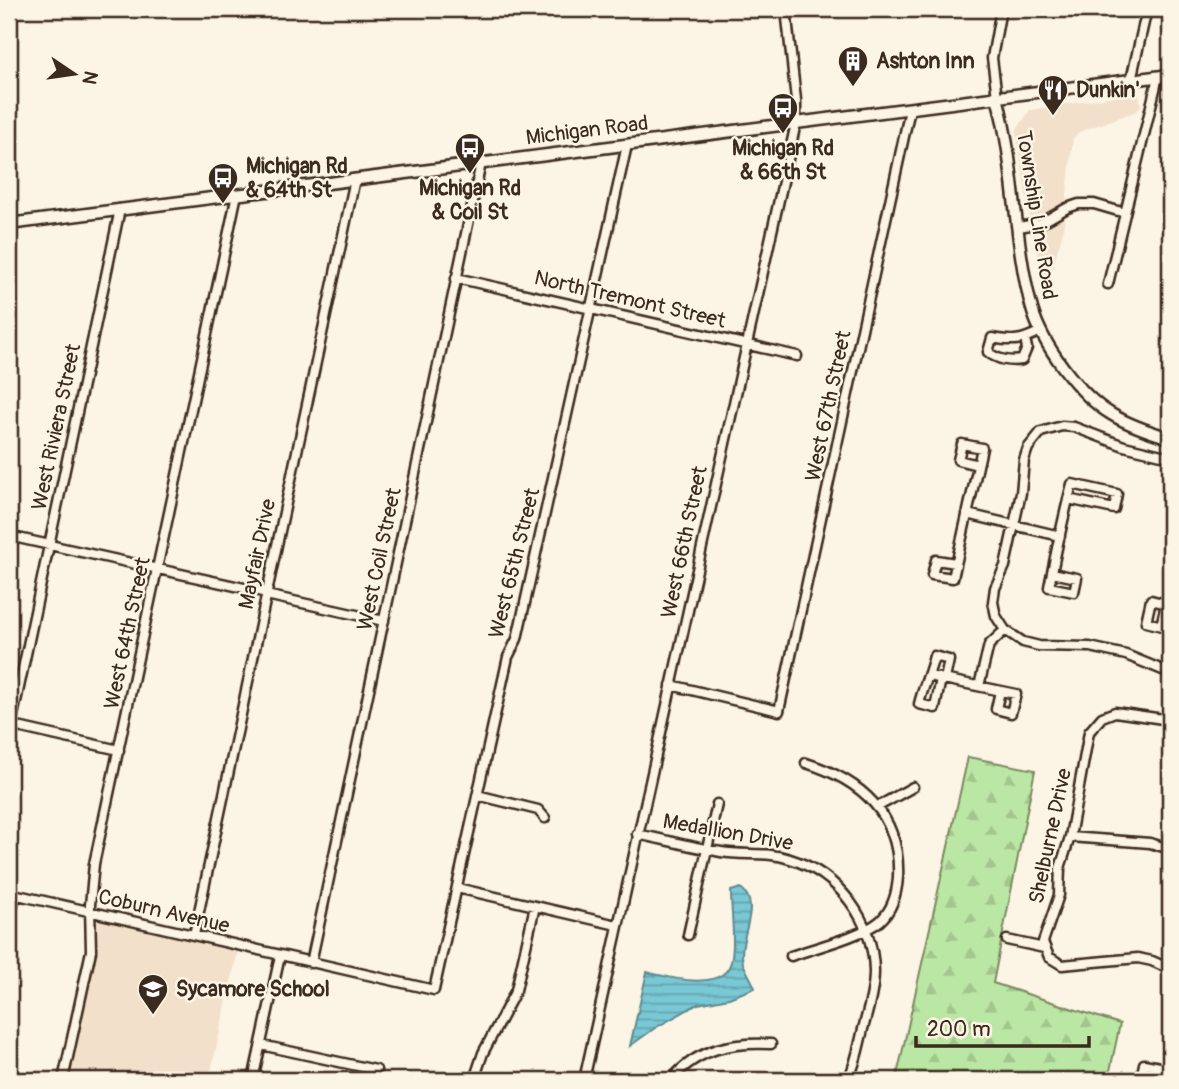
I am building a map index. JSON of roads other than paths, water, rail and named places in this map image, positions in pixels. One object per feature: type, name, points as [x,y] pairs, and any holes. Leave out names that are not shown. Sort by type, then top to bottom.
[{"type":"main road","name":"Michigan Road","points":[[9,224],[1170,75]]},
{"type":"main road","name":"Township Line Road","points":[[997,97],[1032,309],[1041,331],[1065,372],[1110,414],[1148,432],[1168,438]]},
{"type":"street","name":"West 66th Street","points":[[584,1080],[796,123],[786,9]]},
{"type":"street","points":[[997,97],[992,58],[1001,9]]},
{"type":"street","points":[[1131,80],[1147,9]]},
{"type":"street","points":[[1108,284],[1158,77]]},
{"type":"street","name":"West 67th Street","points":[[671,685],[779,711],[910,109]]},
{"type":"street","name":"West 65th Street","points":[[434,990],[508,657],[517,639],[627,145]]},
{"type":"street","name":"West Coil Street","points":[[311,963],[481,163]]},
{"type":"street","name":"Mayfair Drive","points":[[194,935],[355,179]]},
{"type":"street","name":"West 64th Street","points":[[63,1080],[91,951],[90,913],[94,864],[237,194]]},
{"type":"street","points":[[1018,227],[1041,223],[1079,204],[1097,205],[1125,213]]},
{"type":"street","name":"West Riviera Street","points":[[9,728],[120,209]]},
{"type":"street","name":"North Tremont Street","points":[[456,278],[797,356]]},
{"type":"street","points":[[1025,339],[1027,348],[1023,360],[1015,362],[996,358],[988,352],[992,338],[1011,342],[1041,331]]},
{"type":"street","points":[[1168,438],[1166,456],[1124,446],[1074,427],[1062,426],[1041,432],[1028,448],[1005,566],[994,594],[994,610],[1005,630],[1015,639],[1031,645],[1090,647],[1129,656],[1170,673]]},
{"type":"street","points":[[956,563],[978,465]]},
{"type":"street","points":[[1052,572],[1068,499],[1072,484],[1117,494],[1114,509],[1068,499]]},
{"type":"street","points":[[967,514],[1060,536]]},
{"type":"street","points":[[9,536],[384,621]]},
{"type":"street","points":[[979,686],[989,645],[1005,630]]},
{"type":"street","points":[[934,656],[949,660],[936,708],[919,704],[924,682],[929,676],[934,656]]},
{"type":"street","points":[[929,676],[1016,694],[1011,713],[996,709],[1000,691]]},
{"type":"street","name":"Shelburne Drive","points":[[1046,951],[1043,940],[1059,895],[1059,869],[1070,837],[1087,737],[1094,724],[1104,715],[1118,712],[1170,720]]},
{"type":"street","points":[[9,728],[119,750]]},
{"type":"street","points":[[791,956],[866,930],[879,922],[893,902],[897,884],[895,846],[887,823],[877,807],[863,791],[845,778],[806,763]]},
{"type":"street","points":[[877,807],[913,788]]},
{"type":"street","points":[[477,795],[538,810],[545,818]]},
{"type":"street","points":[[688,935],[717,804]]},
{"type":"street","name":"Medallion Drive","points":[[637,834],[729,853],[778,855],[813,868],[844,893],[866,930],[873,955],[873,981],[856,1061],[848,1080]]},
{"type":"street","points":[[1070,837],[1150,844],[1170,849]]},
{"type":"street","points":[[457,888],[617,925]]},
{"type":"street","points":[[9,923],[12,894]]},
{"type":"street","name":"Coburn Avenue","points":[[12,894],[434,990]]},
{"type":"street","points":[[474,1080],[483,1053],[516,990],[535,906]]},
{"type":"street","points":[[1007,940],[1046,951],[1055,962],[1065,965],[1138,958],[1170,969]]},
{"type":"street","points":[[253,1080],[280,956]]},
{"type":"street","points":[[671,1080],[689,1063],[717,1048],[741,1043],[771,1044]]},
{"type":"street","points":[[261,1045],[376,1070]]},
{"type":"street","points":[[1147,1080],[1141,1079],[1144,1064],[1170,1069]]},
{"type":"water","points":[[741,888],[750,904],[743,943],[743,963],[755,988],[729,998],[698,1004],[655,1028],[630,1046],[647,972],[697,981],[720,976],[728,969],[733,949],[731,891]]},
{"type":"place","name":"Ashton Inn","points":[[853,88]]},
{"type":"place","name":"Dunkin'","points":[[1053,117]]},
{"type":"place","name":"Michigan Rd & 66th St","points":[[783,135]]},
{"type":"place","name":"Michigan Rd & Coil St","points":[[470,175]]},
{"type":"place","name":"Michigan Rd & 64th St","points":[[223,205]]},
{"type":"place","name":"Sycamore School","points":[[153,1016]]}]
